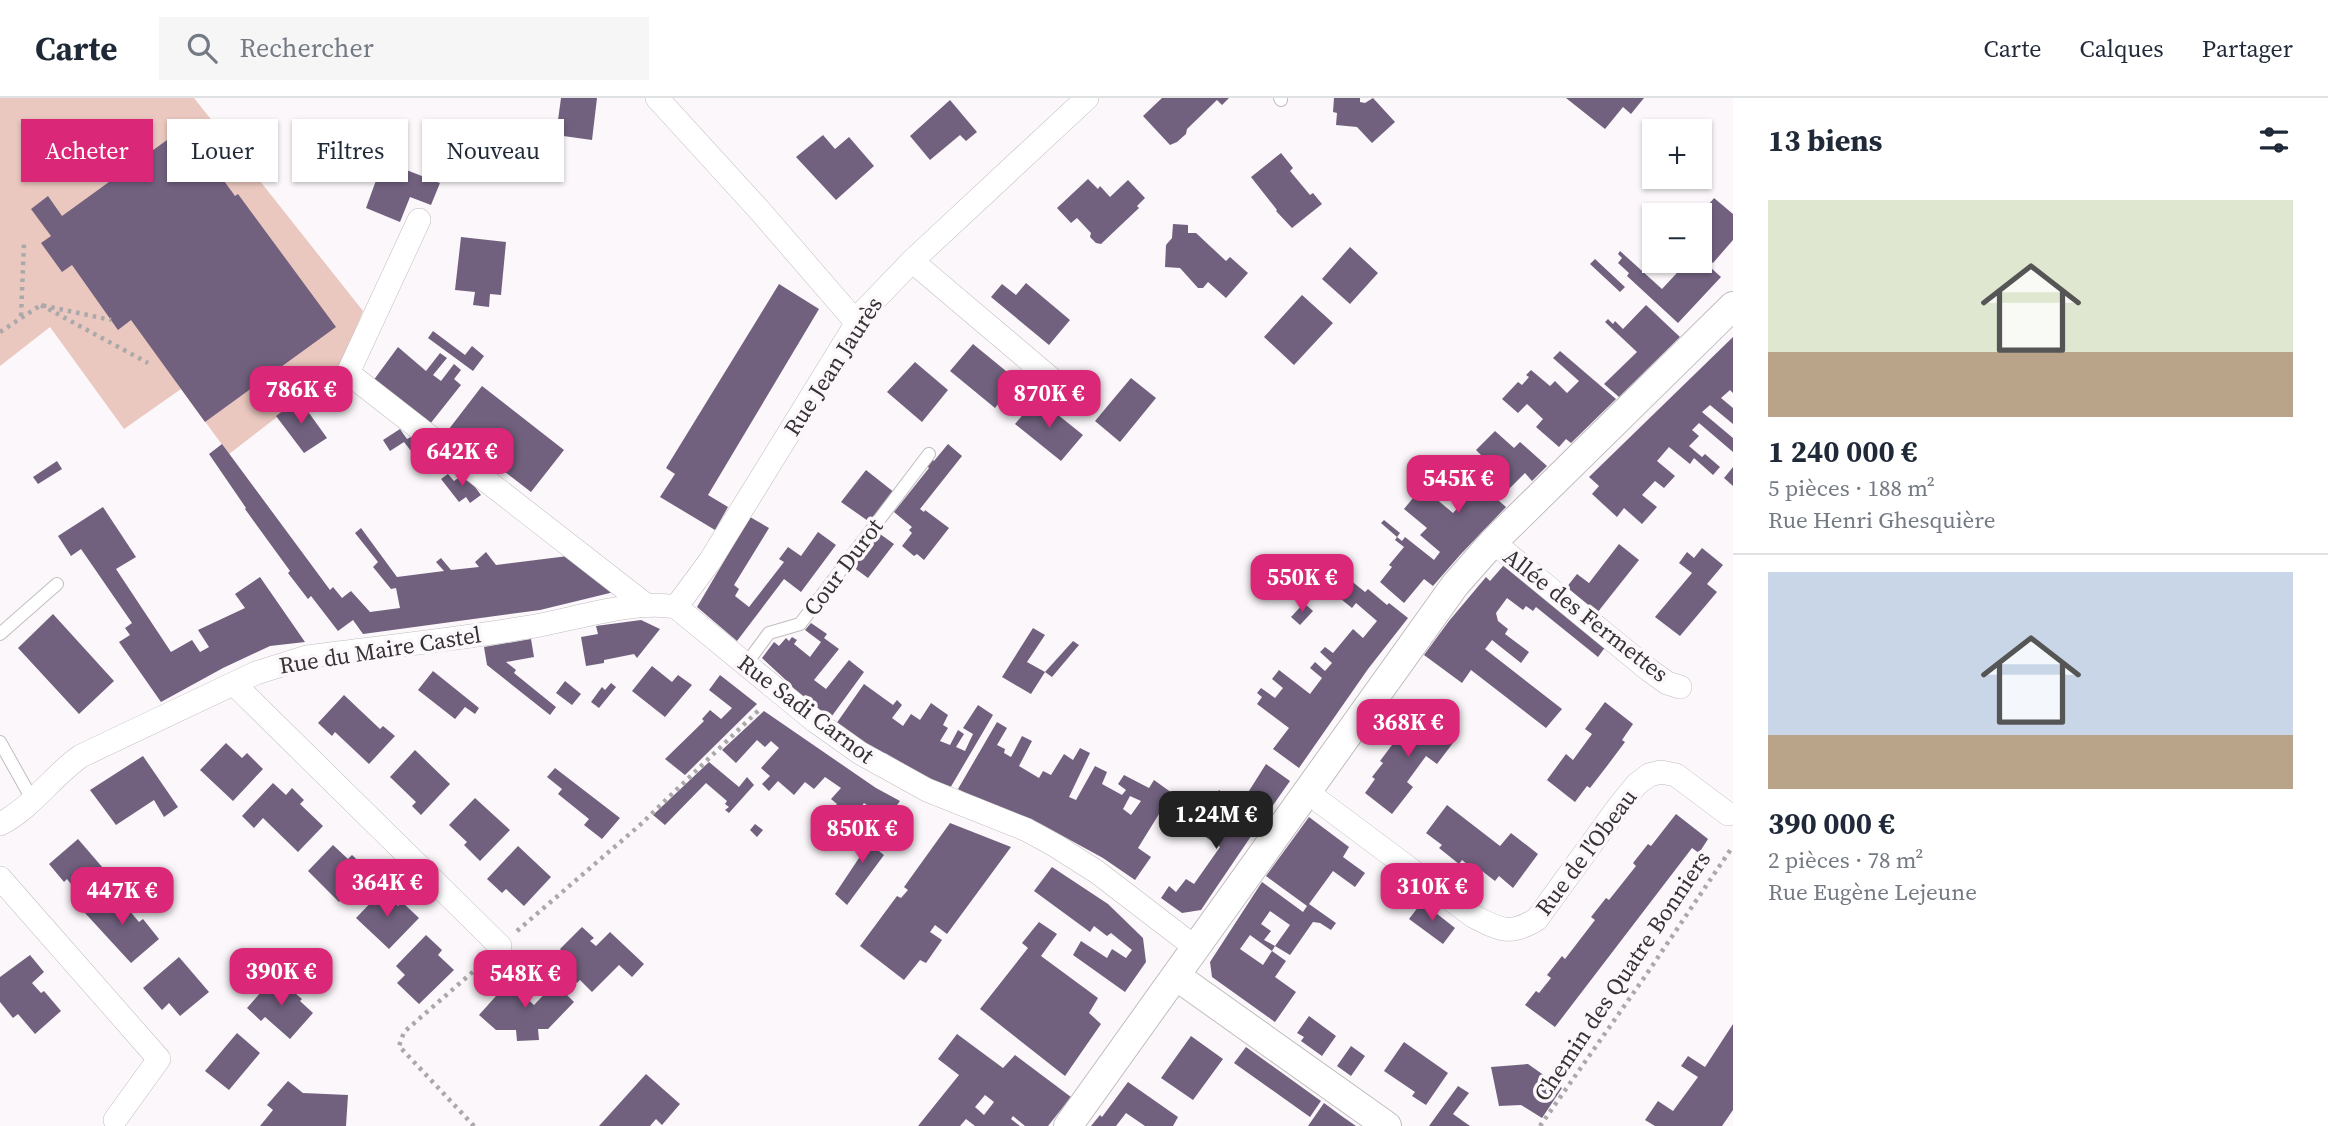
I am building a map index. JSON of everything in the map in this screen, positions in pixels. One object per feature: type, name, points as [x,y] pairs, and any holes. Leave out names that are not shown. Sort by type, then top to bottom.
[{"type":"street","points":[[657,98],[856,321]]},
{"type":"street","name":"Rue Jean Jaurès","points":[[676,607],[710,561],[856,321],[912,261],[1087,98]]},
{"type":"street","points":[[419,220],[348,373],[646,605]]},
{"type":"street","points":[[912,261],[1069,394]]},
{"type":"street","points":[[1068,1126],[1455,585],[1493,542],[1733,306]]},
{"type":"street","name":"Allée des Fermettes","points":[[1493,542],[1649,670],[1667,683],[1680,687]]},
{"type":"street","name":"Rue du Maire Castel","points":[[0,824],[25,808],[58,774],[81,756],[273,667],[307,657],[527,628],[646,605],[676,607]]},
{"type":"street","name":"Rue Sadi Carnot","points":[[676,607],[841,741],[927,790],[1017,826],[1056,846],[1097,872],[1196,948]]},
{"type":"street","points":[[234,684],[500,946]]},
{"type":"street","name":"Rue de l'Obeau","points":[[1307,792],[1473,916],[1508,930],[1522,929],[1536,919],[1619,806],[1637,784],[1649,775],[1661,772],[1676,775],[1728,814]]},
{"type":"street","points":[[0,878],[159,1059],[115,1120]]},
{"type":"street","points":[[1176,976],[1387,1126]]},
{"type":"lane","name":"Cour Durot","points":[[746,664],[769,634],[800,624],[929,454]]},
{"type":"lane","points":[[0,634],[57,584]]},
{"type":"lane","points":[[0,742],[32,799]]},
{"type":"path","points":[[20,317],[24,243]]},
{"type":"path","points":[[41,305],[148,363]]},
{"type":"path","points":[[0,332],[41,305],[111,320]]},
{"type":"path","points":[[474,1126],[399,1046],[404,1032],[640,825],[779,690]]},
{"type":"path","name":"Chemin des Quatre Bonniers","points":[[1540,1126],[1733,845]]},
{"type":"shaded area","points":[[0,98],[194,98],[211,119],[167,119],[167,182],[261,182],[363,311],[339,369],[229,454],[181,389],[124,429],[50,327],[0,366]]},
{"type":"building","points":[[561,98],[597,98],[592,140],[564,136],[564,119],[558,119]]},
{"type":"building","points":[[1162,98],[1229,98],[1222,105],[1217,100],[1187,129],[1186,134],[1170,145],[1143,116]]},
{"type":"building","points":[[1334,98],[1360,98],[1360,102],[1365,103],[1373,98],[1395,122],[1372,143],[1357,127],[1336,125]]},
{"type":"building","points":[[1566,98],[1644,98],[1631,114],[1623,107],[1605,129]]},
{"type":"building","points":[[950,100],[977,132],[966,141],[960,135],[930,160],[910,136]]},
{"type":"building","points":[[823,135],[835,149],[849,137],[874,166],[836,200],[796,157]]},
{"type":"building","points":[[167,140],[167,182],[225,182],[235,196],[238,194],[336,327],[205,422],[131,320],[118,330],[72,265],[62,272],[41,243],[51,236],[31,209],[48,196],[62,216],[109,182],[153,182],[153,150]]},
{"type":"building","points":[[1281,153],[1293,168],[1290,171],[1310,195],[1313,193],[1322,204],[1292,228],[1251,177]]},
{"type":"building","points":[[408,171],[422,176],[422,182],[440,183],[431,205],[410,197],[400,222],[366,208],[375,182],[408,182]]},
{"type":"building","points":[[1088,179],[1098,189],[1100,186],[1110,197],[1128,180],[1145,198],[1137,206],[1139,208],[1101,244],[1090,237],[1091,233],[1077,218],[1071,223],[1057,208]]},
{"type":"building","points":[[1714,198],[1733,214],[1733,240],[1713,263],[1712,203],[1710,203]]},
{"type":"building","points":[[1173,224],[1188,225],[1188,233],[1196,233],[1226,261],[1230,257],[1248,273],[1226,298],[1208,282],[1203,288],[1198,288],[1180,268],[1165,267],[1166,245],[1172,238]]},
{"type":"building","points":[[461,237],[506,242],[501,295],[490,294],[489,307],[473,305],[475,292],[455,290]]},
{"type":"building","points":[[1350,247],[1378,273],[1350,304],[1322,279]]},
{"type":"building","points":[[1620,251],[1662,289],[1677,273],[1712,273],[1712,269],[1721,277],[1678,323],[1627,276],[1629,273],[1618,263],[1622,258],[1618,254]]},
{"type":"building","points":[[1595,259],[1625,287],[1620,292],[1590,264]]},
{"type":"building","points":[[1026,283],[1070,320],[1049,345],[991,297],[1002,284],[1016,295]]},
{"type":"building","points":[[779,284],[819,309],[708,495],[728,507],[715,530],[660,497],[675,474],[666,468]]},
{"type":"building","points":[[1302,295],[1333,323],[1294,365],[1264,337]]},
{"type":"building","points":[[1646,305],[1680,337],[1619,397],[1604,384],[1637,352],[1605,322],[1608,319],[1613,324],[1615,321],[1623,329]]},
{"type":"building","points":[[433,331],[465,355],[472,346],[484,356],[473,371],[428,338]]},
{"type":"building","points":[[1733,337],[1733,393],[1730,390],[1721,398],[1733,408],[1733,424],[1710,405],[1702,412],[1733,438],[1733,452],[1699,423],[1692,430],[1699,436],[1689,446],[1702,457],[1705,454],[1720,467],[1713,475],[1694,458],[1690,464],[1669,447],[1657,461],[1675,476],[1664,488],[1655,481],[1642,495],[1657,507],[1642,524],[1624,508],[1617,517],[1592,494],[1599,486],[1589,477]]},
{"type":"building","points":[[973,344],[1017,380],[995,408],[950,371]]},
{"type":"building","points":[[398,347],[426,371],[440,353],[447,358],[433,375],[441,381],[454,364],[461,370],[454,379],[461,385],[430,424],[373,381]]},
{"type":"building","points":[[1560,351],[1616,399],[1571,443],[1566,439],[1559,447],[1536,427],[1543,419],[1527,404],[1518,413],[1502,399],[1518,382],[1522,385],[1531,370],[1550,386],[1555,381],[1567,393],[1579,381],[1553,358]]},
{"type":"building","points":[[915,362],[948,390],[922,422],[887,392]]},
{"type":"building","points":[[1131,378],[1156,398],[1120,442],[1095,421]]},
{"type":"building","points":[[482,386],[564,450],[531,492],[449,429]]},
{"type":"building","points":[[1037,398],[1083,435],[1061,461],[1015,424]]},
{"type":"building","points":[[299,399],[327,438],[304,453],[276,416]]},
{"type":"building","points":[[400,429],[407,439],[415,435],[427,448],[415,456],[404,442],[390,451],[383,440]]},
{"type":"building","points":[[1495,431],[1514,448],[1520,442],[1547,466],[1532,481],[1525,473],[1498,500],[1506,507],[1433,586],[1424,579],[1404,603],[1380,582],[1392,567],[1389,565],[1404,547],[1395,540],[1397,537],[1402,541],[1405,537],[1434,560],[1440,552],[1420,535],[1427,528],[1404,509],[1422,487],[1453,513],[1472,492],[1454,476],[1451,479],[1438,469],[1447,458],[1472,478],[1488,462],[1476,450]]},
{"type":"building","points":[[222,444],[330,590],[333,587],[342,598],[351,591],[370,612],[400,608],[396,588],[391,589],[373,567],[378,562],[355,533],[361,528],[397,577],[444,571],[436,562],[441,558],[451,570],[479,567],[475,562],[486,552],[496,565],[568,556],[614,592],[540,610],[363,634],[353,620],[338,631],[311,596],[308,599],[288,573],[290,571],[209,454]]},
{"type":"building","points":[[948,444],[962,456],[920,509],[949,528],[924,560],[902,546],[912,533],[909,530],[912,527],[894,512],[929,468],[927,466],[932,459],[934,461]]},
{"type":"building","points":[[57,461],[62,469],[38,484],[33,477]]},
{"type":"building","points":[[1733,467],[1733,486],[1724,478]]},
{"type":"building","points":[[866,470],[895,493],[871,523],[841,502]]},
{"type":"building","points":[[448,474],[454,481],[464,474],[481,495],[470,503],[466,497],[459,502],[441,479]]},
{"type":"building","points":[[103,507],[136,557],[116,569],[171,652],[192,640],[200,652],[209,647],[198,630],[245,608],[235,594],[260,577],[305,642],[270,646],[161,702],[119,642],[130,635],[125,628],[132,623],[81,549],[71,556],[58,536]]},
{"type":"building","points":[[750,517],[769,528],[734,585],[739,589],[735,596],[749,607],[784,562],[779,559],[788,547],[801,556],[818,532],[836,545],[801,592],[784,579],[737,641],[697,607]]},
{"type":"building","points":[[1384,520],[1400,533],[1397,537],[1381,523]]},
{"type":"building","points":[[880,534],[894,544],[868,578],[853,567]]},
{"type":"building","points":[[1619,544],[1639,560],[1597,613],[1566,588],[1577,574],[1589,583]]},
{"type":"building","points":[[1702,548],[1723,565],[1707,584],[1717,592],[1680,636],[1655,617],[1692,573],[1679,563],[1687,552],[1694,558]]},
{"type":"building","points":[[1504,565],[1606,646],[1598,657],[1536,607],[1533,611],[1526,606],[1523,610],[1507,598],[1496,613],[1498,621],[1508,629],[1505,634],[1529,652],[1521,663],[1492,640],[1485,649],[1562,709],[1546,728],[1471,670],[1462,683],[1424,655],[1486,577],[1490,581]]},
{"type":"building","points":[[1344,575],[1365,592],[1368,589],[1408,618],[1368,669],[1299,768],[1273,749],[1289,728],[1257,704],[1262,697],[1257,693],[1261,688],[1275,698],[1283,688],[1272,679],[1279,670],[1310,694],[1322,678],[1310,668],[1315,662],[1325,671],[1332,663],[1320,652],[1325,647],[1333,653],[1353,629],[1363,638],[1377,621],[1356,603],[1352,608],[1331,591]]},
{"type":"building","points":[[1304,603],[1313,611],[1300,625],[1291,617]]},
{"type":"building","points":[[53,614],[114,681],[79,714],[18,648]]},
{"type":"building","points":[[641,620],[660,629],[637,658],[634,654],[586,666],[581,637],[598,634],[596,626]]},
{"type":"building","points":[[811,623],[827,634],[824,638],[839,649],[814,680],[826,689],[849,660],[864,672],[829,720],[788,685],[789,683],[762,658],[774,642],[779,646],[786,638],[789,641],[792,637],[797,640],[794,644],[810,657],[821,642],[805,630]]},
{"type":"building","points":[[1033,628],[1045,635],[1027,662],[1045,672],[1031,694],[1002,677]]},
{"type":"building","points":[[531,639],[534,657],[506,662],[516,670],[514,673],[556,707],[550,715],[487,665],[484,647]]},
{"type":"building","points":[[1073,641],[1079,645],[1052,677],[1045,672]]},
{"type":"building","points":[[652,666],[672,682],[678,675],[692,685],[665,717],[632,691]]},
{"type":"building","points":[[433,671],[479,708],[475,714],[465,707],[455,719],[418,690]]},
{"type":"building","points":[[720,675],[757,704],[685,775],[665,759],[704,721],[702,719],[710,710],[721,719],[732,708],[709,690]]},
{"type":"building","points":[[565,681],[581,694],[572,705],[556,693]]},
{"type":"building","points":[[611,683],[616,687],[599,708],[591,702],[602,687],[605,690]]},
{"type":"building","points":[[864,684],[893,705],[897,700],[902,705],[892,718],[903,726],[911,714],[920,720],[931,703],[948,715],[943,725],[948,728],[940,741],[950,745],[958,730],[964,734],[956,747],[965,751],[973,734],[963,728],[978,705],[993,715],[949,790],[885,753],[883,755],[836,724]]},
{"type":"building","points":[[344,695],[380,729],[383,726],[395,736],[369,764],[335,732],[332,736],[318,723]]},
{"type":"building","points":[[1605,702],[1633,724],[1622,740],[1625,742],[1590,788],[1587,786],[1575,802],[1547,780],[1566,754],[1573,760],[1592,734],[1585,729]]},
{"type":"building","points":[[1419,710],[1456,739],[1437,764],[1426,756],[1407,782],[1413,787],[1392,814],[1365,793],[1375,779],[1372,777],[1383,763],[1380,761],[1392,745],[1388,743],[1403,723],[1407,726]]},
{"type":"building","points":[[764,711],[876,788],[900,801],[887,819],[864,803],[842,832],[837,828],[839,824],[836,818],[829,813],[837,804],[831,799],[841,788],[825,777],[814,789],[805,782],[794,795],[778,781],[769,791],[762,784],[770,776],[761,768],[779,748],[771,741],[765,747],[757,740],[736,763],[722,750]]},
{"type":"building","points":[[997,722],[1007,728],[997,745],[1005,749],[1004,753],[1011,757],[1022,736],[1032,741],[1019,766],[1039,778],[1043,771],[1051,775],[1064,754],[1073,760],[1080,748],[1090,753],[1069,797],[1076,800],[1095,766],[1107,772],[1102,784],[1122,795],[1126,790],[1118,784],[1124,775],[1149,788],[1154,780],[1172,793],[1138,848],[1151,857],[1135,880],[1103,858],[1039,823],[976,799],[958,789]],"holes":[[[1130,796],[1141,801],[1131,815],[1123,809]]]},
{"type":"building","points":[[226,743],[242,758],[247,753],[263,769],[233,801],[200,770]]},
{"type":"building","points":[[415,750],[450,784],[421,815],[412,806],[416,802],[390,777]]},
{"type":"building","points":[[143,756],[178,807],[164,817],[154,800],[116,825],[90,790]]},
{"type":"building","points":[[709,762],[739,787],[747,777],[754,785],[729,813],[725,810],[729,807],[725,804],[727,801],[706,783],[665,825],[653,815]]},
{"type":"building","points":[[1266,764],[1290,781],[1264,818],[1242,802]]},
{"type":"building","points":[[555,768],[620,818],[602,839],[584,825],[589,819],[558,794],[562,789],[547,777]]},
{"type":"building","points":[[273,783],[286,795],[292,788],[304,800],[300,804],[323,826],[298,852],[263,818],[254,828],[242,816]]},
{"type":"building","points":[[1219,790],[1262,820],[1201,910],[1182,913],[1161,898],[1169,886],[1176,892],[1186,879],[1194,884],[1220,847],[1193,828]]},
{"type":"building","points":[[475,798],[510,830],[480,861],[464,845],[467,842],[449,825]]},
{"type":"building","points":[[1447,805],[1500,846],[1511,833],[1538,854],[1513,888],[1499,876],[1495,881],[1482,871],[1479,874],[1462,860],[1459,864],[1439,848],[1442,845],[1426,833]]},
{"type":"building","points":[[1676,814],[1708,839],[1699,853],[1692,848],[1555,1027],[1525,1005],[1551,978],[1547,975],[1562,956],[1565,959],[1595,920],[1591,917],[1606,898],[1609,900],[1636,866],[1633,863],[1648,844],[1651,846]]},
{"type":"building","points":[[874,817],[883,824],[869,843],[860,837]]},
{"type":"building","points":[[1309,817],[1349,847],[1343,857],[1365,873],[1355,887],[1333,871],[1309,904],[1336,923],[1331,930],[1313,922],[1290,955],[1275,946],[1272,951],[1286,961],[1275,977],[1296,992],[1275,1022],[1212,977],[1210,962],[1262,882],[1303,912],[1307,906],[1266,876]],"holes":[[[1270,911],[1290,925],[1275,946],[1264,940],[1271,931],[1261,924]],[[1250,935],[1272,951],[1263,965],[1240,949]]]},
{"type":"building","points":[[950,823],[1011,847],[947,934],[935,925],[930,932],[942,940],[926,963],[920,960],[904,980],[860,946],[897,896],[901,898],[908,890],[904,887]]},
{"type":"building","points":[[755,824],[763,830],[757,837],[750,830]]},
{"type":"building","points":[[78,839],[109,875],[82,898],[67,879],[64,882],[49,864]]},
{"type":"building","points":[[869,843],[884,855],[847,905],[835,894]]},
{"type":"building","points":[[333,845],[348,859],[352,855],[369,871],[339,902],[308,871]]},
{"type":"building","points":[[518,846],[551,877],[524,906],[506,889],[502,893],[487,879]]},
{"type":"building","points":[[1052,867],[1108,904],[1143,938],[1146,962],[1125,992],[1073,955],[1081,941],[1107,958],[1112,949],[1126,958],[1132,950],[1111,933],[1107,936],[1094,926],[1090,932],[1034,891]]},
{"type":"building","points":[[112,890],[139,922],[143,919],[159,939],[131,963],[85,913]]},
{"type":"building","points":[[382,891],[398,906],[402,902],[419,918],[389,949],[356,918]]},
{"type":"building","points":[[1422,902],[1455,928],[1443,944],[1409,919]]},
{"type":"building","points":[[1039,922],[1057,934],[1041,956],[1098,998],[1089,1013],[1101,1024],[1065,1076],[980,1009],[1028,948],[1022,943]]},
{"type":"building","points":[[582,927],[594,938],[590,941],[596,946],[610,932],[644,964],[632,977],[619,965],[592,992],[580,980],[577,983],[562,969],[571,960],[560,949]]},
{"type":"building","points":[[426,935],[442,950],[438,955],[454,970],[419,1004],[397,983],[405,975],[396,966]]},
{"type":"building","points":[[30,955],[44,972],[32,983],[41,993],[44,991],[61,1011],[35,1034],[18,1014],[13,1018],[0,1002],[0,977]]},
{"type":"building","points":[[179,957],[209,992],[180,1016],[169,1003],[162,1010],[143,988]]},
{"type":"building","points":[[510,975],[522,988],[519,991],[534,1005],[555,983],[574,1002],[548,1029],[538,1029],[539,1040],[517,1041],[516,1030],[496,1030],[479,1015],[496,996],[493,993]]},
{"type":"building","points":[[275,976],[302,999],[300,1001],[313,1013],[290,1039],[265,1017],[261,1021],[247,1008]]},
{"type":"building","points":[[1309,1016],[1336,1036],[1322,1056],[1301,1041],[1304,1037],[1297,1033]]},
{"type":"building","points":[[1733,1024],[1733,1110],[1722,1126],[1655,1126],[1645,1120],[1658,1101],[1673,1111],[1698,1077],[1681,1066],[1688,1056],[1705,1067]]},
{"type":"building","points":[[237,1033],[260,1053],[229,1090],[205,1071]]},
{"type":"building","points":[[957,1034],[1003,1068],[1015,1055],[1071,1097],[1048,1126],[1025,1126],[1013,1116],[1011,1119],[1020,1126],[975,1126],[966,1119],[960,1126],[918,1126],[959,1075],[938,1059]],"holes":[[[985,1095],[994,1102],[984,1115],[975,1107]]]},
{"type":"building","points":[[1191,1036],[1223,1059],[1193,1100],[1161,1078]]},
{"type":"building","points":[[1404,1042],[1448,1073],[1426,1105],[1412,1096],[1415,1092],[1384,1071]]},
{"type":"building","points":[[1351,1046],[1365,1056],[1351,1076],[1337,1066]]},
{"type":"building","points":[[1246,1047],[1321,1101],[1310,1117],[1234,1063]]},
{"type":"building","points":[[1528,1064],[1562,1088],[1542,1118],[1521,1105],[1499,1106],[1491,1067]]},
{"type":"building","points":[[646,1074],[680,1104],[662,1125],[656,1119],[650,1126],[599,1126]]},
{"type":"building","points":[[288,1081],[303,1093],[348,1095],[346,1126],[260,1126],[273,1110],[267,1105]]},
{"type":"building","points":[[1128,1082],[1178,1117],[1173,1126],[1145,1126],[1126,1113],[1116,1126],[1091,1126],[1100,1115],[1102,1117]]},
{"type":"building","points":[[1458,1086],[1469,1093],[1453,1114],[1470,1126],[1429,1126]]},
{"type":"building","points":[[1324,1103],[1343,1117],[1356,1126],[1308,1126]]}]
